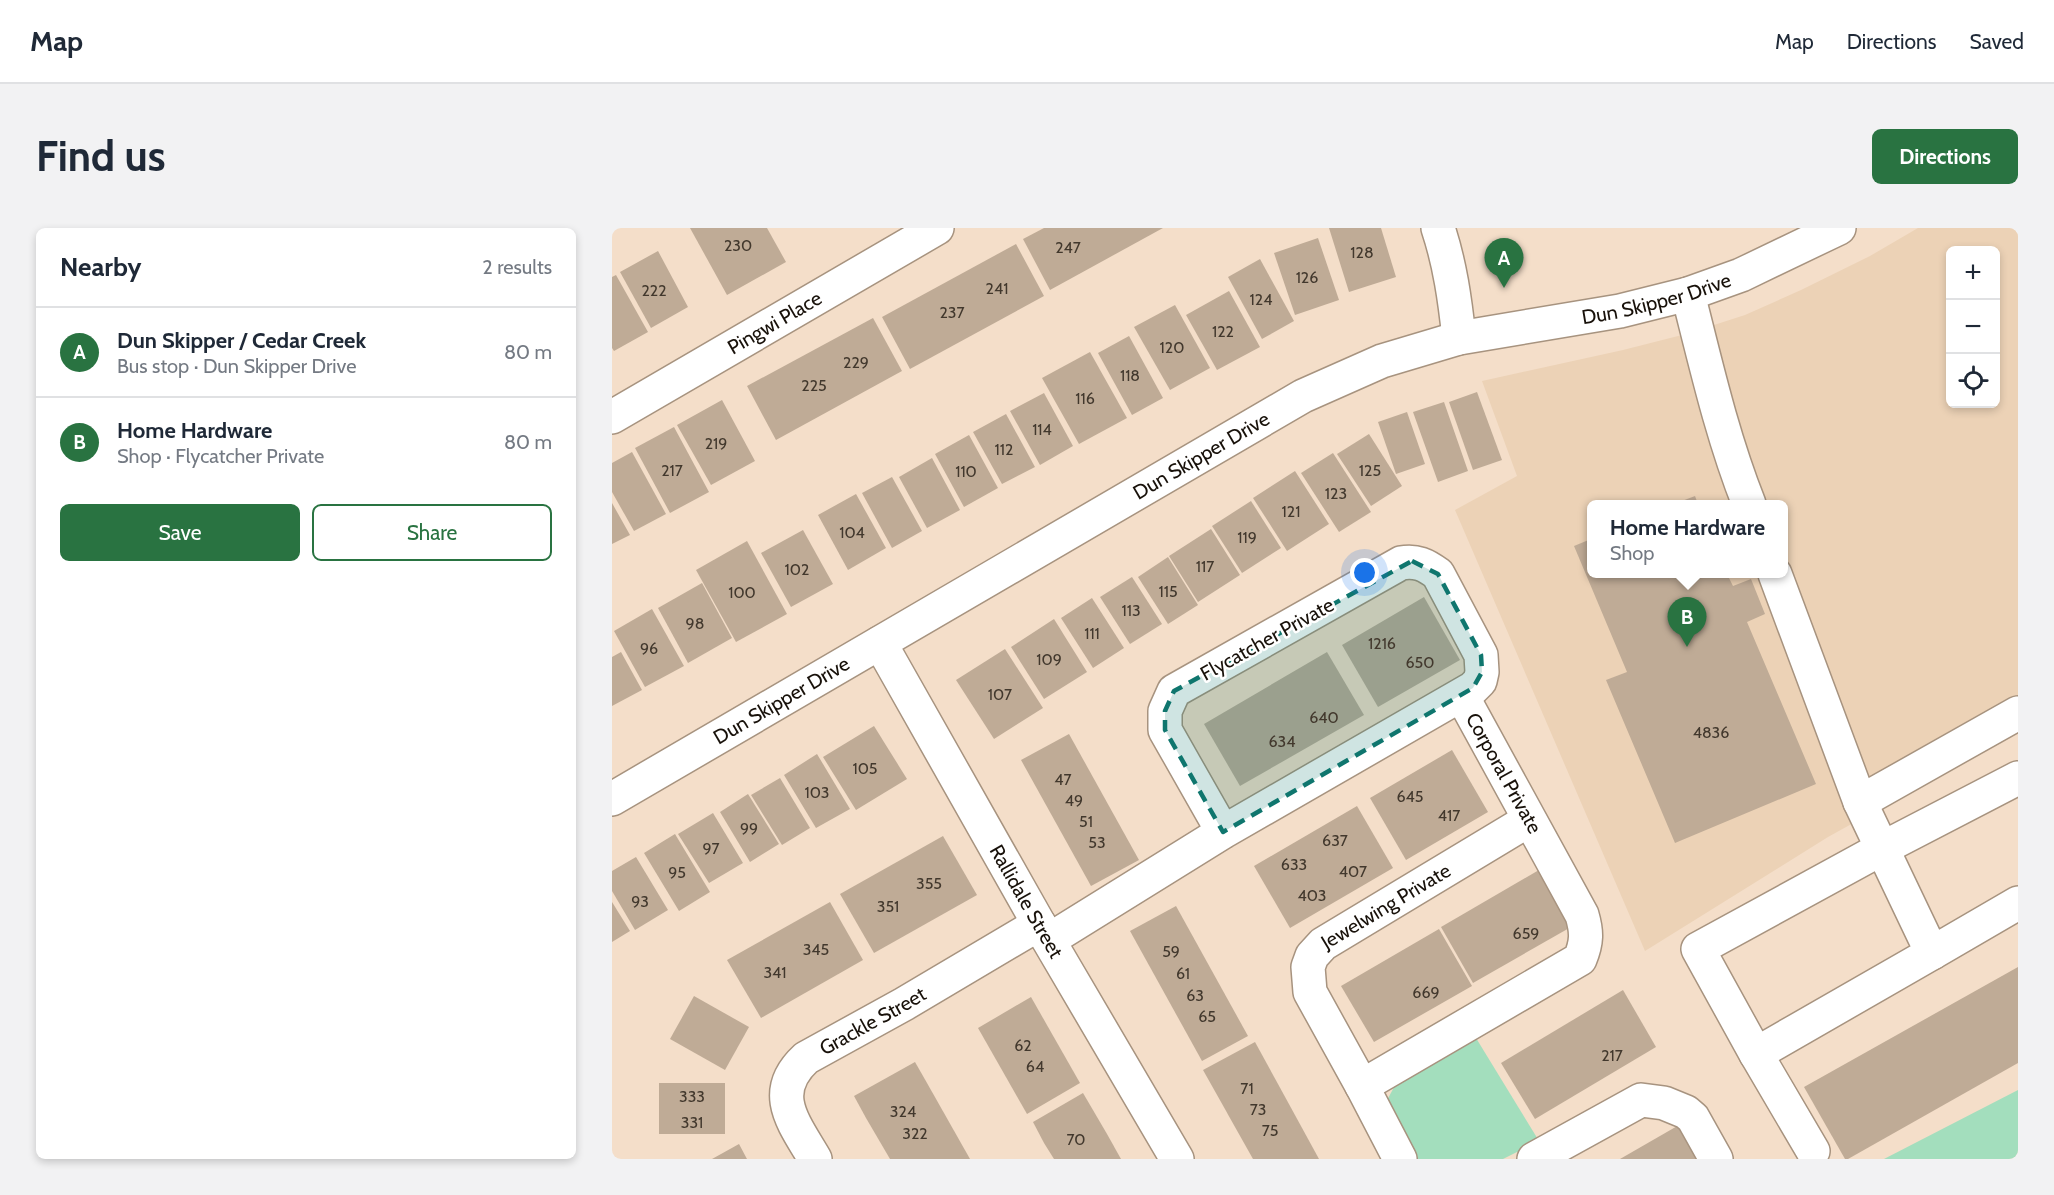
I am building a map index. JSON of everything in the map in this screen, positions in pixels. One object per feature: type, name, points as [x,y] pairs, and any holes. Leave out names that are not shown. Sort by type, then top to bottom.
[{"type":"street","name":"Pingwi Place","points":[[612,417],[937,228]]},
{"type":"street","points":[[1438,228],[1446,254],[1458,338]]},
{"type":"street","name":"Dun Skipper Drive","points":[[612,799],[1303,396],[1382,361],[1458,338],[1620,311],[1688,294],[1741,275],[1839,228]]},
{"type":"street","points":[[1688,294],[1717,407],[1747,500]]},
{"type":"street","name":"Flycatcher Private","points":[[1223,832],[1165,730],[1165,711],[1174,691],[1401,563],[1412,561],[1438,574],[1481,655],[1483,663],[1480,681],[1462,696]]},
{"type":"street","points":[[1777,578],[1860,802],[1932,953]]},
{"type":"street","name":"Rallidale Street","points":[[880,643],[1044,932],[1177,1159]]},
{"type":"street","name":"Corporal Private","points":[[1044,932],[1462,696],[1582,915],[1587,940],[1580,959],[1362,1086]]},
{"type":"street","points":[[1860,802],[2018,713]]},
{"type":"street","points":[[1814,1151],[1756,1054],[1698,949],[1881,849],[2018,778]]},
{"type":"street","name":"Jewelwing Private","points":[[1395,1158],[1362,1086],[1310,992],[1308,967],[1312,956],[1323,944],[1529,820]]},
{"type":"street","points":[[1756,1054],[2018,903]]},
{"type":"street","name":"Grackle Street","points":[[815,1159],[795,1125],[786,1100],[786,1090],[795,1068],[806,1058],[904,1004],[1044,932]]},
{"type":"street","points":[[1534,1159],[1641,1100],[1664,1103],[1686,1112],[1693,1118],[1716,1159]]},
{"type":"highlighted area","points":[[1412,561],[1438,574],[1481,655],[1482,672],[1473,688],[1223,832],[1165,730],[1165,711],[1174,691]]},
{"type":"shaded area","points":[[1918,228],[2018,228],[2018,732],[1828,837],[1645,951],[1455,510],[1517,476],[1482,381],[1623,350],[1686,334],[1745,315],[1870,256]]},
{"type":"green space","points":[[1476,1038],[1539,1141],[1503,1159],[1415,1159],[1386,1102],[1399,1078]]},
{"type":"green space","points":[[2018,1090],[2018,1159],[1884,1159]]},
{"type":"building","points":[[690,228],[767,228],[786,262],[727,295]]},
{"type":"building","points":[[1044,228],[1163,228],[1050,290],[1023,239]]},
{"type":"building","points":[[1329,228],[1381,228],[1396,277],[1349,292]]},
{"type":"building","points":[[1318,238],[1339,300],[1295,315],[1274,253]]},
{"type":"building","points":[[1016,244],[1044,296],[910,369],[882,317]]},
{"type":"building","points":[[658,251],[688,307],[651,328],[620,272]]},
{"type":"building","points":[[1260,259],[1294,321],[1262,339],[1228,277]]},
{"type":"building","points":[[616,275],[648,332],[614,351],[612,348],[612,277]]},
{"type":"building","points":[[1229,291],[1260,347],[1217,370],[1186,315]]},
{"type":"building","points":[[1175,305],[1210,368],[1170,390],[1134,327]]},
{"type":"building","points":[[873,318],[902,371],[776,440],[747,386]]},
{"type":"building","points":[[1129,336],[1163,398],[1132,415],[1098,353]]},
{"type":"building","points":[[1090,352],[1127,418],[1079,444],[1042,378]]},
{"type":"building","points":[[1477,392],[1502,460],[1473,470],[1449,402]]},
{"type":"building","points":[[1044,393],[1073,446],[1040,465],[1010,411]]},
{"type":"building","points":[[722,400],[755,461],[711,485],[677,425]]},
{"type":"building","points":[[1444,402],[1468,471],[1438,482],[1413,412]]},
{"type":"building","points":[[1407,412],[1425,464],[1396,474],[1378,422]]},
{"type":"building","points":[[1006,414],[1035,467],[1002,484],[973,432]]},
{"type":"building","points":[[674,427],[709,492],[670,513],[635,448]]},
{"type":"building","points":[[1369,434],[1402,486],[1371,506],[1337,454]]},
{"type":"building","points":[[969,435],[998,488],[964,507],[935,454]]},
{"type":"building","points":[[632,452],[666,514],[634,531],[612,492],[612,463]]},
{"type":"building","points":[[1333,453],[1371,512],[1339,532],[1301,473]]},
{"type":"building","points":[[932,458],[960,510],[927,528],[899,477]]},
{"type":"building","points":[[1295,471],[1329,524],[1287,551],[1253,498]]},
{"type":"building","points":[[892,477],[922,531],[892,548],[862,493]]},
{"type":"building","points":[[856,494],[886,548],[848,570],[818,515]]},
{"type":"building","points":[[1695,496],[1696,500],[1684,500]]},
{"type":"building","points":[[1251,501],[1281,548],[1242,573],[1212,526]]},
{"type":"building","points":[[612,503],[630,535],[612,544]]},
{"type":"building","points":[[1211,529],[1240,575],[1198,602],[1169,556]]},
{"type":"building","points":[[803,530],[833,584],[791,607],[761,553]]},
{"type":"building","points":[[747,541],[787,614],[736,642],[696,570]]},
{"type":"building","points":[[1587,541],[1587,577],[1574,546]]},
{"type":"building","points":[[1168,557],[1198,605],[1168,624],[1138,577]]},
{"type":"building","points":[[1132,577],[1162,624],[1130,644],[1100,597]]},
{"type":"building","points":[[1587,578],[1729,578],[1733,586],[1751,579],[1765,614],[1747,622],[1816,784],[1675,843],[1606,680],[1627,672]]},
{"type":"building","points":[[702,583],[732,638],[688,663],[658,608]]},
{"type":"building","points":[[1424,597],[1460,660],[1378,707],[1342,645]]},
{"type":"building","points":[[1092,598],[1124,648],[1093,668],[1061,618]]},
{"type":"building","points":[[652,609],[684,666],[645,687],[614,631]]},
{"type":"building","points":[[1054,619],[1087,672],[1044,699],[1011,647]]},
{"type":"building","points":[[1005,649],[1043,708],[994,739],[956,680]]},
{"type":"building","points":[[621,652],[642,690],[612,706],[612,657]]},
{"type":"building","points":[[1327,652],[1364,715],[1240,786],[1204,724]]},
{"type":"building","points":[[874,726],[907,779],[856,810],[823,757]]},
{"type":"building","points":[[1069,734],[1139,860],[1091,886],[1021,760]]},
{"type":"building","points":[[1452,750],[1488,812],[1406,860],[1370,798]]},
{"type":"building","points":[[817,754],[850,809],[816,828],[784,775]]},
{"type":"building","points":[[780,778],[810,828],[782,845],[751,795]]},
{"type":"building","points":[[748,794],[779,844],[750,862],[720,812]]},
{"type":"building","points":[[1357,806],[1393,868],[1290,928],[1254,866]]},
{"type":"building","points":[[713,813],[743,863],[709,883],[678,834]]},
{"type":"building","points":[[675,834],[710,892],[679,911],[644,853]]},
{"type":"building","points":[[943,836],[977,895],[874,953],[840,894]]},
{"type":"building","points":[[636,857],[668,910],[635,930],[612,891],[612,871]]},
{"type":"building","points":[[1539,870],[1571,927],[1473,983],[1441,927]]},
{"type":"building","points":[[612,902],[630,931],[612,942]]},
{"type":"building","points":[[830,902],[863,960],[761,1018],[727,960]]},
{"type":"building","points":[[1176,906],[1248,1036],[1202,1061],[1130,931]]},
{"type":"building","points":[[1439,929],[1472,986],[1374,1042],[1341,986]]},
{"type":"building","points":[[2018,967],[2018,1063],[1845,1159],[1804,1087]]},
{"type":"building","points":[[1623,990],[1656,1047],[1535,1119],[1501,1063]]},
{"type":"building","points":[[694,996],[749,1027],[725,1070],[670,1039]]},
{"type":"building","points":[[1031,997],[1080,1083],[1027,1114],[978,1028]]},
{"type":"building","points":[[1255,1042],[1319,1159],[1253,1159],[1203,1070]]},
{"type":"building","points":[[915,1062],[970,1159],[890,1159],[866,1118],[854,1096]]},
{"type":"building","points":[[659,1083],[725,1083],[725,1134],[659,1134]]},
{"type":"building","points":[[1083,1093],[1121,1159],[1054,1159],[1044,1143],[1033,1122]]},
{"type":"building","points":[[1686,1121],[1708,1159],[1620,1159]]},
{"type":"building","points":[[739,1144],[747,1159],[712,1159]]},
{"type":"place","name":"Dun Skipper / Cedar Creek","points":[[1504,288]]},
{"type":"place","name":"Home Hardware","points":[[1687,647]]}]
